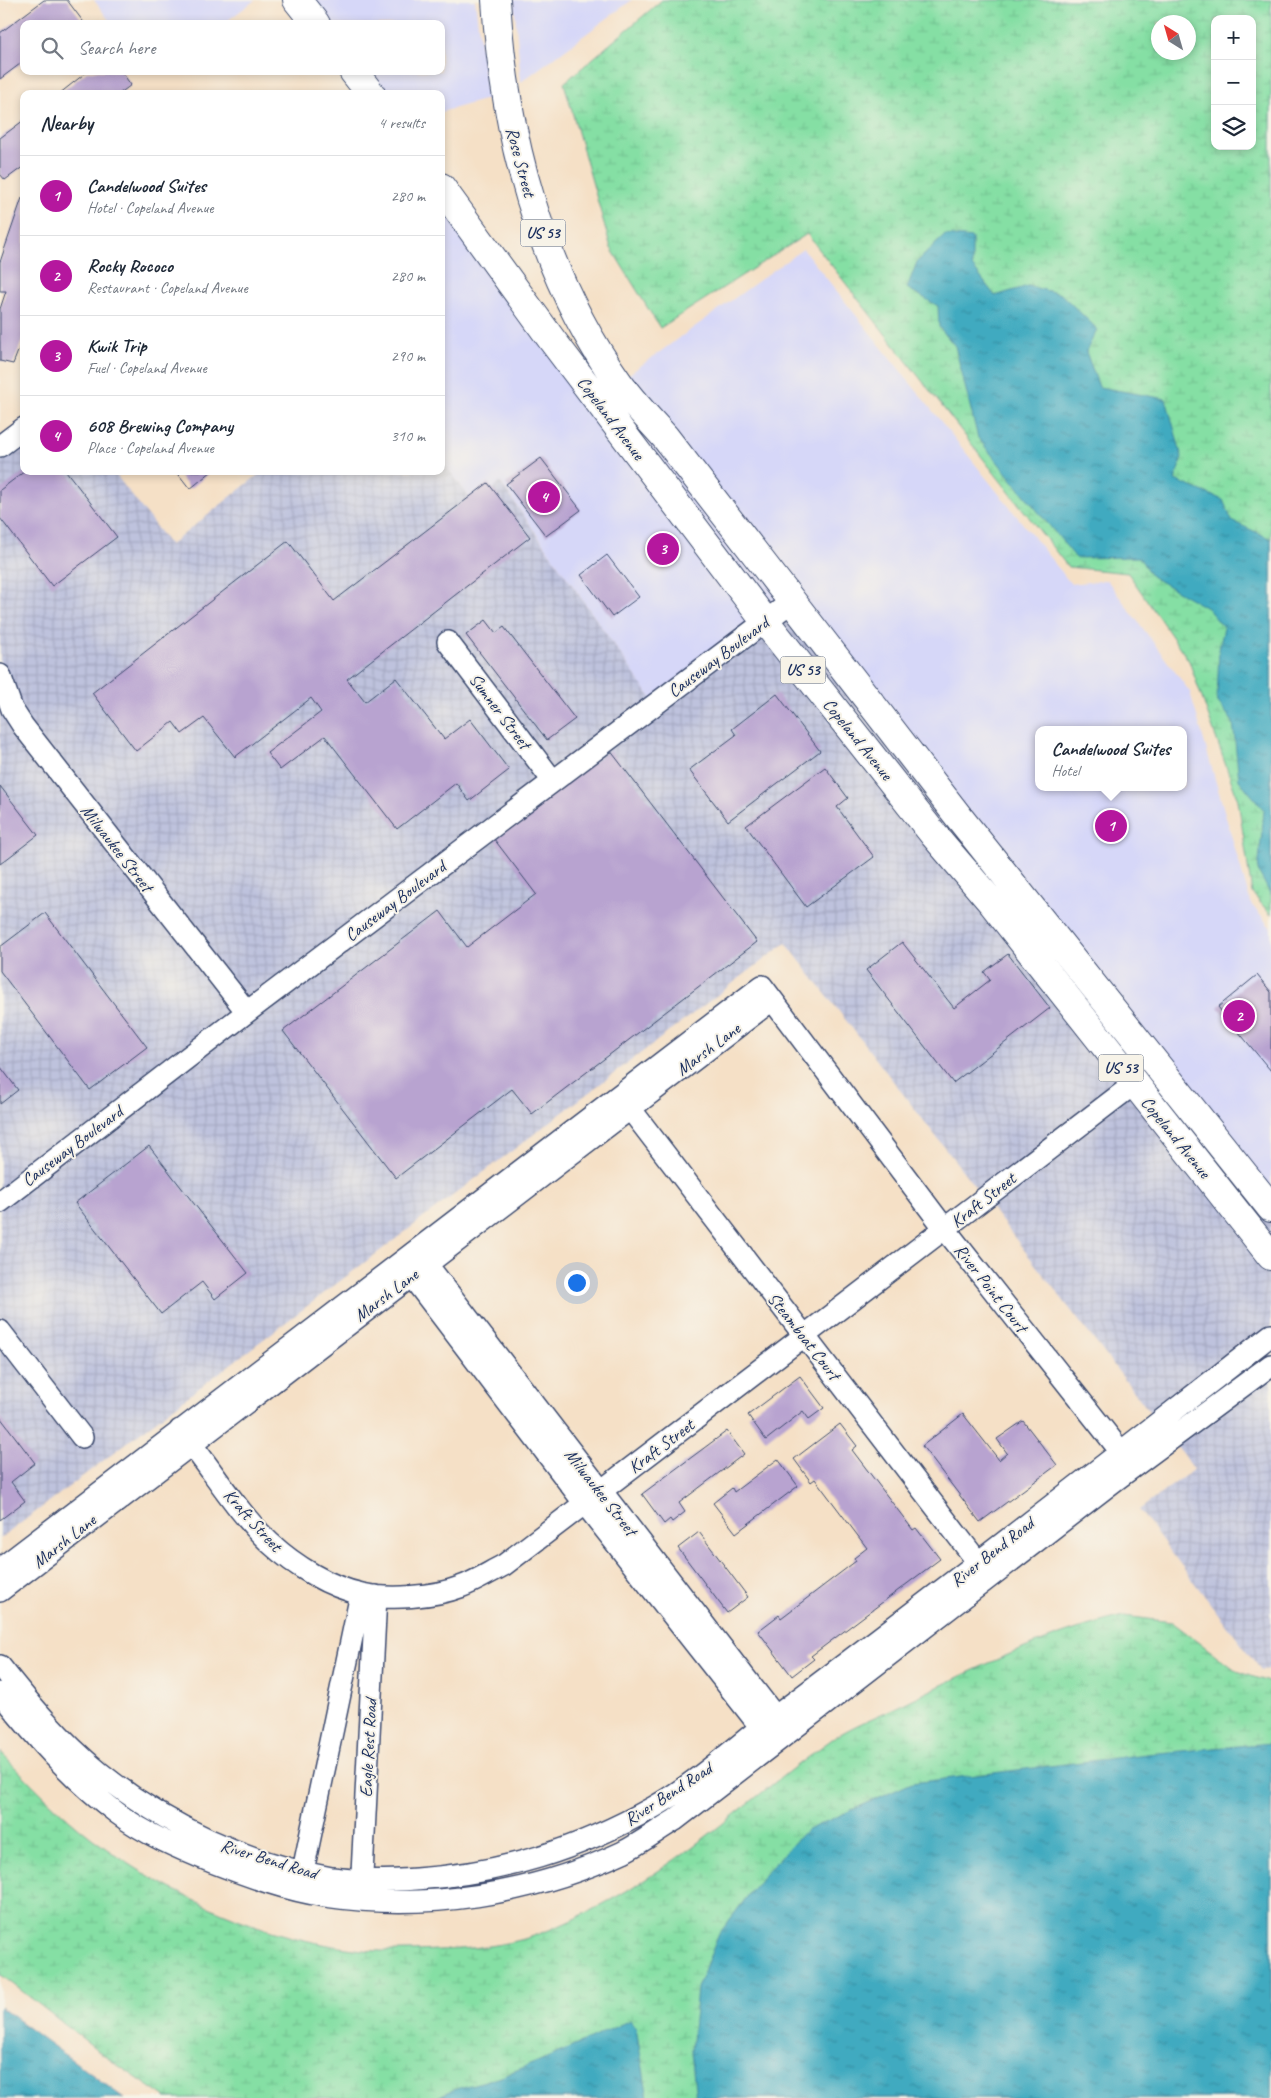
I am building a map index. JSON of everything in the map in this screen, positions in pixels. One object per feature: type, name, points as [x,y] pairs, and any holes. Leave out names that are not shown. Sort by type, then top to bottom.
[{"type":"highway","points":[[297,0],[313,20]]},
{"type":"highway","name":"Rose Street","points":[[496,0],[509,116],[529,194],[556,266],[580,317],[618,382],[665,438]]},
{"type":"highway","points":[[356,75],[368,90]]},
{"type":"highway","name":"Copeland Avenue","points":[[445,193],[552,340],[765,622],[934,835],[1032,953],[1271,1256]]},
{"type":"highway","name":"Copeland Avenue","points":[[665,438],[958,816],[1271,1208]]},
{"type":"highway","points":[[1032,953],[1053,964],[1105,1025],[1114,1029],[1127,1027]]},
{"type":"street","points":[[0,446],[20,431]]},
{"type":"street","name":"Causeway Boulevard","points":[[0,1202],[247,1012],[791,602]]},
{"type":"street","name":"Sumner Street","points":[[448,642],[553,781]]},
{"type":"street","name":"Milwaukee Street","points":[[0,675],[12,709],[23,726],[247,1012]]},
{"type":"street","name":"Marsh Lane","points":[[0,1568],[186,1437],[767,993]]},
{"type":"street","name":"River Point Court","points":[[767,993],[945,1229],[1127,1459]]},
{"type":"street","name":"Kraft Street","points":[[186,1437],[246,1516],[270,1542],[293,1562],[324,1580],[368,1595],[422,1596],[460,1588],[504,1565],[1134,1084]]},
{"type":"street","name":"Steamboat Court","points":[[624,1101],[984,1570]]},
{"type":"street","name":"Milwaukee Street","points":[[414,1264],[592,1498],[774,1730]]},
{"type":"street","points":[[0,1331],[82,1437]]},
{"type":"street","name":"River Bend Road","points":[[0,1666],[51,1727],[98,1771],[152,1809],[206,1838],[259,1860],[301,1881],[324,1896],[362,1890],[393,1902],[466,1897],[520,1887],[574,1872],[624,1851],[675,1820],[774,1730],[1127,1459],[1271,1335]]},
{"type":"street","name":"River Bend Road","points":[[1127,1459],[1271,1365]]},
{"type":"street","name":"Marsh Lane","points":[[0,1591],[186,1437]]},
{"type":"street","name":"Eagle Rest Road","points":[[301,1881],[368,1595]]},
{"type":"street","name":"Eagle Rest Road","points":[[362,1890],[368,1595]]},
{"type":"street","name":"River Bend Road","points":[[0,1693],[33,1735],[69,1772],[118,1814],[178,1848],[246,1876],[301,1881]]},
{"type":"shaded area","points":[[94,0],[255,0],[228,20],[109,20]]},
{"type":"shaded area","points":[[297,0],[475,0],[487,99],[445,111],[445,90],[368,90],[356,75],[445,75],[445,20],[313,20]]},
{"type":"shaded area","points":[[514,0],[632,0],[521,82]]},
{"type":"shaded area","points":[[445,193],[593,400],[803,249],[1071,584],[1107,580],[1190,692],[1251,904],[1271,928],[1271,1223],[1122,1034],[655,704],[501,483],[475,505],[445,464]]},
{"type":"shaded area","points":[[20,431],[20,475],[116,475],[170,545],[258,475],[445,475],[445,464],[475,505],[500,482],[655,704],[791,602],[1122,1034],[1271,1223],[1271,1669],[1261,1670],[1139,1510],[1194,1469],[786,943],[0,1539],[0,446]]},
{"type":"green space","points":[[662,0],[1271,0],[1271,915],[1252,893],[1238,800],[1189,661],[1128,573],[1068,567],[807,234],[660,328],[611,248],[564,83]]},
{"type":"green space","points":[[1124,1616],[1172,1622],[1237,1671],[1271,1683],[1271,2098],[166,2098],[109,2059],[0,1974],[0,1752],[57,1808],[93,1839],[154,1879],[220,1912],[255,1926],[326,1945],[362,1950],[391,1951],[463,1949],[522,1939],[569,1922],[634,1887],[663,1868],[831,1740],[848,1730],[1012,1653],[1067,1632]]},
{"type":"water","points":[[945,235],[972,238],[972,266],[995,296],[1028,286],[1061,294],[1097,329],[1086,352],[1099,387],[1166,399],[1182,457],[1175,480],[1223,500],[1232,521],[1271,539],[1271,895],[1258,871],[1264,810],[1239,780],[1233,722],[1217,701],[1219,649],[1224,628],[1207,608],[1151,576],[1139,557],[1076,558],[978,438],[955,346],[939,327],[938,306],[907,288],[917,262]]},
{"type":"water","points":[[1271,1743],[1271,2098],[696,2098],[691,2051],[697,1988],[719,1934],[762,1877],[805,1831],[912,1783],[1147,1754]]},
{"type":"water","points":[[0,2007],[124,2098],[0,2098]]},
{"type":"water","points":[[630,2020],[636,2028],[648,2098],[436,2098],[452,2090],[492,2079],[534,2063]]},
{"type":"building","points":[[44,0],[67,0],[82,20],[20,20],[20,64],[0,79],[0,33]]},
{"type":"building","points":[[83,75],[124,75],[131,85],[124,90],[64,90]]},
{"type":"building","points":[[20,123],[20,169],[5,180],[0,174],[0,138]]},
{"type":"building","points":[[20,204],[20,346],[13,364],[0,361],[0,309],[6,291],[0,291],[0,262]]},
{"type":"building","points":[[541,458],[581,510],[546,536],[506,484]]},
{"type":"building","points":[[20,475],[69,475],[117,537],[52,586],[0,518],[0,490]]},
{"type":"building","points":[[179,475],[207,475],[190,489]]},
{"type":"building","points":[[488,483],[530,537],[347,679],[365,702],[396,678],[444,739],[470,719],[509,770],[469,801],[456,783],[397,829],[325,736],[280,770],[267,753],[321,712],[311,698],[235,757],[204,718],[182,734],[173,722],[136,751],[92,693],[288,541],[334,601]]},
{"type":"building","points":[[607,555],[639,597],[612,617],[581,575]]},
{"type":"building","points":[[486,620],[496,633],[504,627],[575,719],[547,740],[466,635]]},
{"type":"building","points":[[777,694],[820,751],[728,821],[689,770],[736,735],[732,729]]},
{"type":"building","points":[[610,750],[757,942],[532,1114],[512,1089],[396,1178],[283,1031],[440,911],[467,947],[536,894],[494,839]]},
{"type":"building","points":[[825,767],[848,798],[837,807],[874,857],[806,907],[746,826]]},
{"type":"building","points":[[0,786],[38,835],[0,864]]},
{"type":"building","points":[[45,913],[147,1047],[90,1090],[0,971],[0,947]]},
{"type":"building","points":[[902,942],[954,1008],[990,980],[984,972],[1008,954],[1050,1008],[953,1083],[866,970]]},
{"type":"building","points":[[1257,975],[1271,992],[1271,1071],[1218,1007]]},
{"type":"building","points":[[0,1066],[18,1090],[0,1104]]},
{"type":"building","points":[[149,1146],[248,1273],[215,1299],[202,1282],[161,1314],[75,1203]]},
{"type":"building","points":[[800,1376],[824,1408],[809,1419],[803,1411],[766,1440],[748,1415]]},
{"type":"building","points":[[963,1414],[999,1460],[1007,1453],[997,1439],[1023,1421],[1057,1465],[980,1522],[922,1446]]},
{"type":"building","points":[[0,1417],[35,1463],[11,1482],[25,1501],[0,1520]]},
{"type":"building","points":[[840,1424],[857,1446],[852,1450],[913,1530],[916,1528],[940,1559],[811,1656],[814,1659],[792,1676],[758,1631],[779,1615],[781,1618],[856,1561],[854,1558],[867,1548],[815,1479],[811,1482],[794,1459]]},
{"type":"building","points":[[727,1431],[744,1454],[679,1503],[685,1512],[672,1522],[670,1519],[664,1524],[642,1494]]},
{"type":"building","points":[[778,1459],[798,1486],[736,1533],[713,1503],[732,1488],[734,1492]]},
{"type":"building","points":[[699,1532],[748,1597],[727,1613],[678,1548]]},
{"type":"place","name":"608 Brewing Company","points":[[544,497]]},
{"type":"place","name":"Kwik Trip","points":[[663,549]]},
{"type":"place","name":"Candelwood Suites","points":[[1111,826]]},
{"type":"place","name":"Rocky Rococo","points":[[1239,1016]]}]
